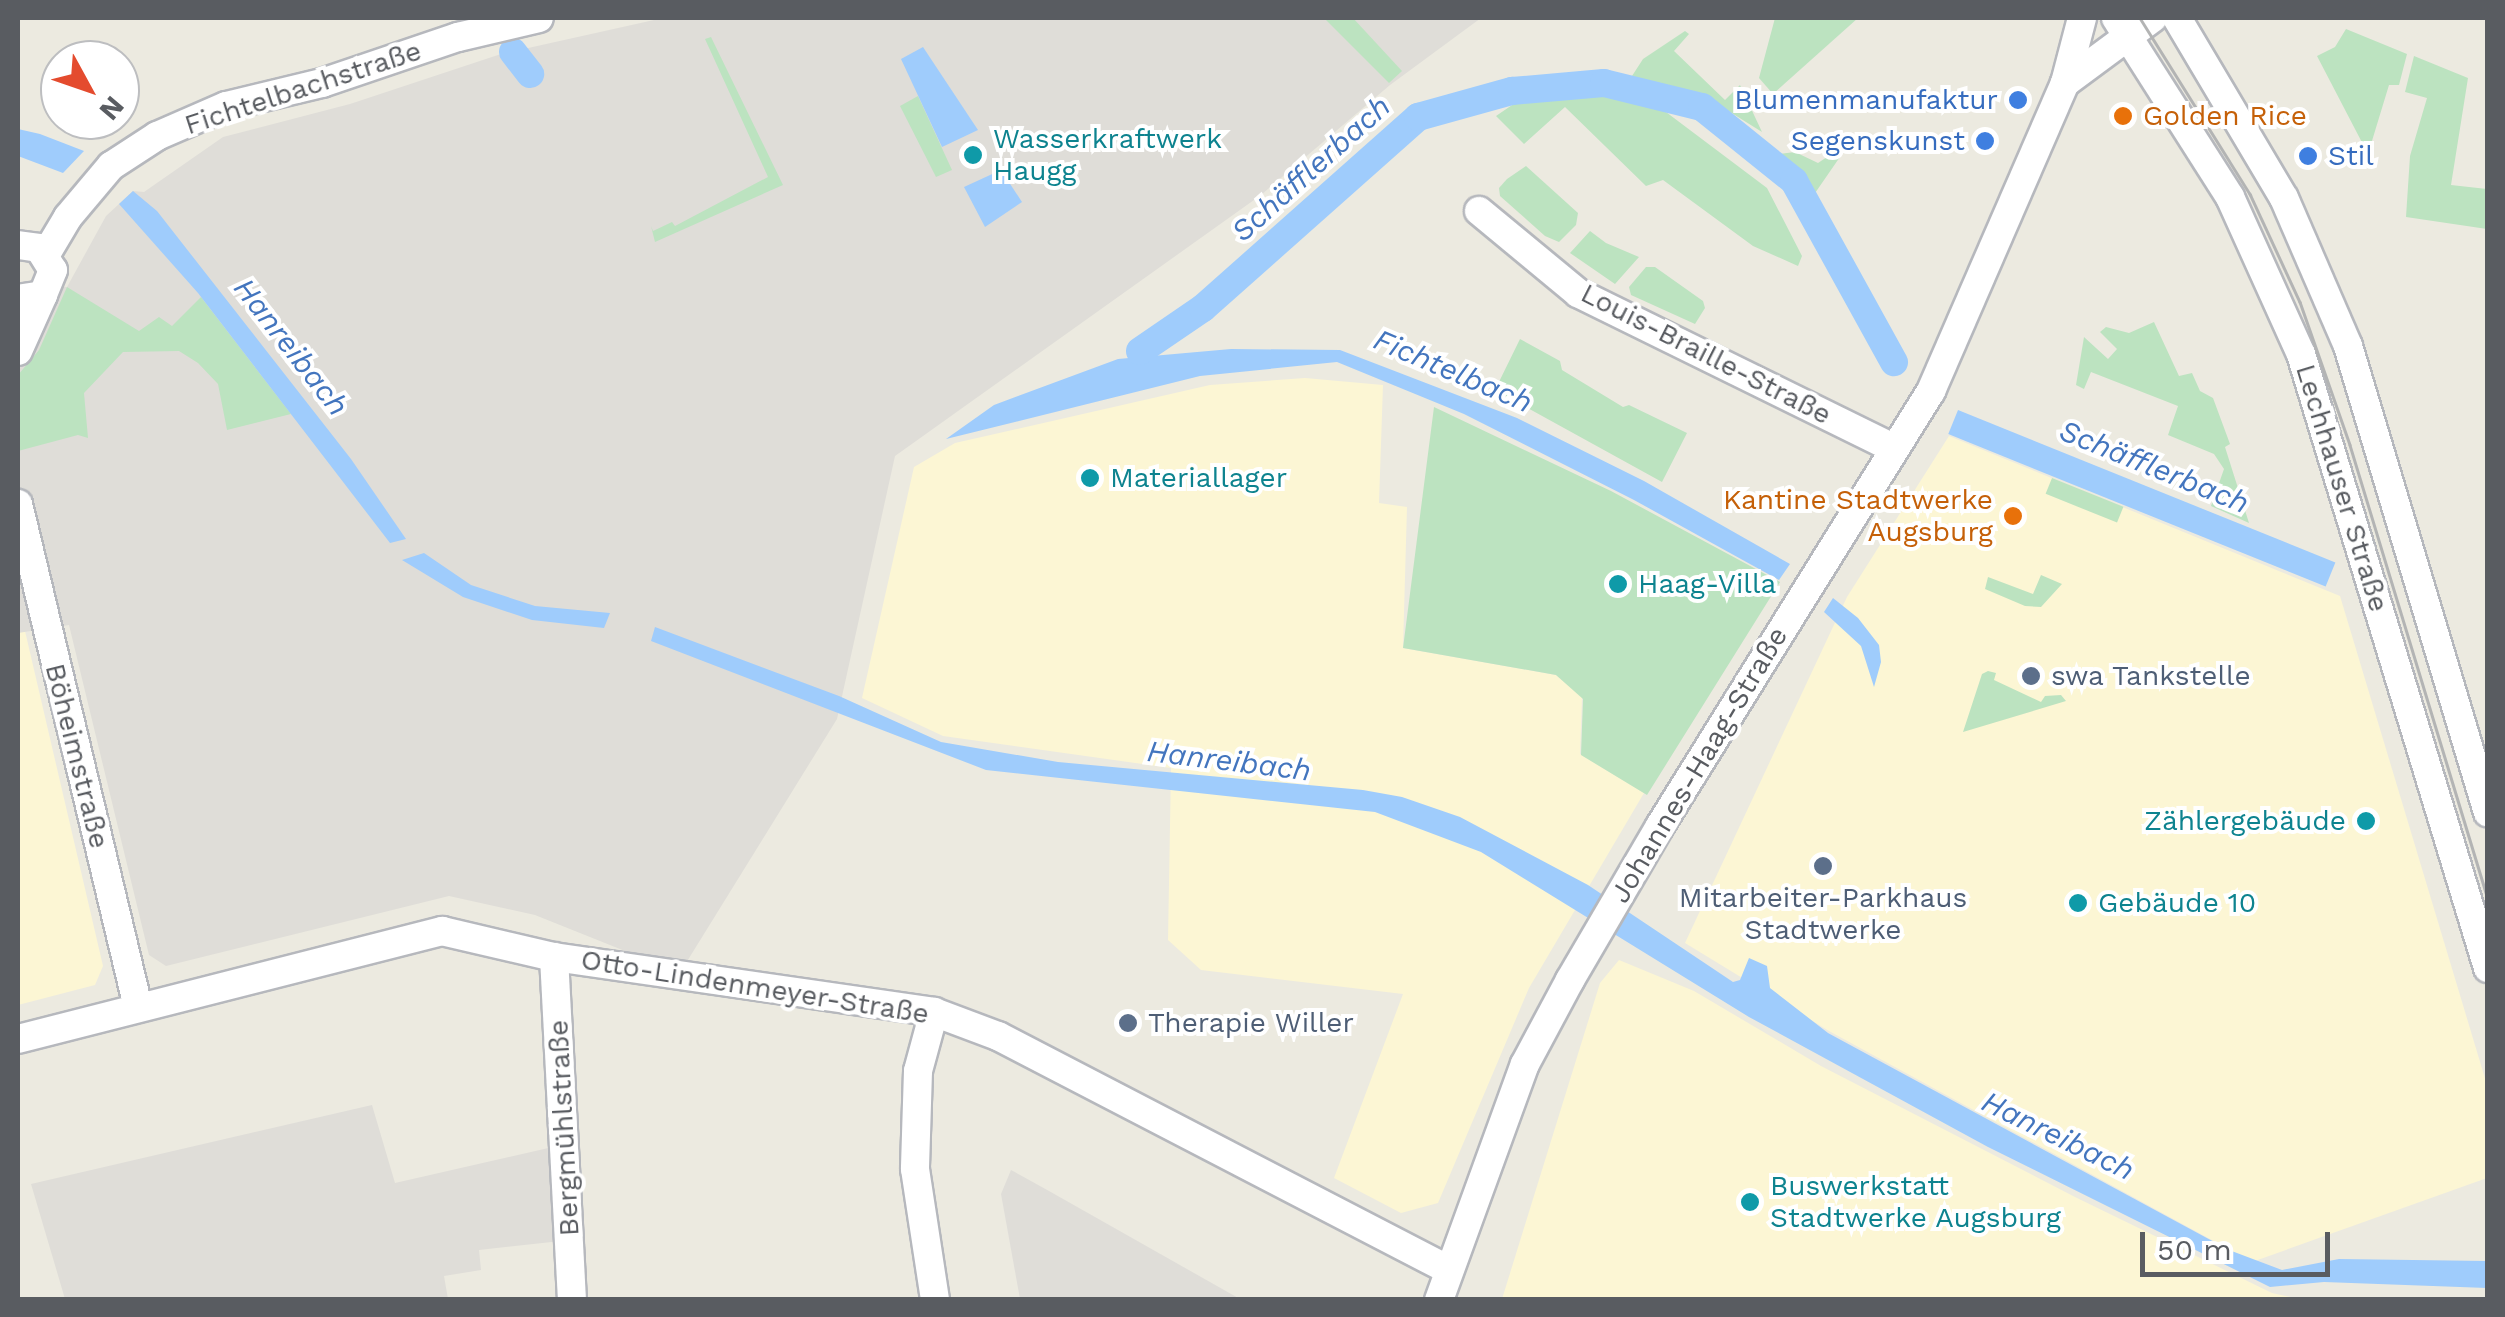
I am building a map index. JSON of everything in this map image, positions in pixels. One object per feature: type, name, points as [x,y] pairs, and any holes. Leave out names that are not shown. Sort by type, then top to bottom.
[{"type":"street","name":"Fichtelbachstraße","points":[[46,254],[85,194],[111,166],[157,136],[226,106],[322,83],[458,37],[539,18]]},
{"type":"street","name":"Johannes-Haag-Straße","points":[[1440,1300],[1524,1064],[1570,980],[1931,391],[1965,321],[2065,83],[2082,18]]},
{"type":"street","points":[[2065,83],[2123,27],[2152,18]]},
{"type":"street","name":"Lechhauser Straße","points":[[2177,18],[2284,198],[2348,346],[2488,812]]},
{"type":"street","name":"Lechhauser Straße","points":[[2123,27],[2230,198],[2301,354],[2488,968]]},
{"type":"street","name":"Louis-Braille-Straße","points":[[1479,211],[1578,293],[1894,448]]},
{"type":"street","points":[[18,245],[31,244],[46,254],[52,279],[30,297],[18,351]]},
{"type":"street","name":"Böheimstraße","points":[[18,504],[138,1007]]},
{"type":"street","name":"Otto-Lindenmeyer-Straße","points":[[18,1039],[442,932],[554,957],[934,1012],[998,1036],[1449,1270]]},
{"type":"street","name":"Bergmühlstraße","points":[[554,957],[572,1300]]},
{"type":"street","points":[[934,1012],[918,1071],[915,1169],[936,1300]]},
{"type":"shaded area","points":[[663,18],[1481,18],[1390,85],[1261,195],[895,456],[837,719],[686,963],[645,959],[535,915],[449,896],[166,966],[149,955],[69,625],[18,633],[18,284],[67,287],[106,216],[133,191],[144,192],[223,137],[350,104],[501,54]]},
{"type":"shaded area","points":[[1305,378],[1383,385],[1379,503],[1407,507],[1403,648],[1556,675],[1582,697],[1580,754],[1644,793],[1529,988],[1438,1203],[1401,1213],[1334,1178],[1403,994],[1201,970],[1168,940],[1171,768],[943,736],[862,698],[914,467],[955,443],[1210,385]]},
{"type":"shaded area","points":[[1949,436],[2340,596],[2487,1085],[2487,1178],[2252,1262],[1829,1031],[1685,943],[1847,597]]},
{"type":"shaded area","points":[[25,631],[103,966],[95,985],[18,1005],[18,633]]},
{"type":"shaded area","points":[[1619,960],[1694,991],[1821,1066],[2075,1197],[2272,1293],[2300,1299],[1502,1299],[1600,983]]},
{"type":"shaded area","points":[[372,1105],[395,1183],[566,1144],[570,1240],[479,1250],[481,1270],[444,1276],[448,1299],[65,1299],[31,1184]]},
{"type":"shaded area","points":[[1011,1170],[1240,1299],[1020,1299],[1001,1194]]},
{"type":"green space","points":[[1324,18],[1353,18],[1402,71],[1389,83]]},
{"type":"green space","points":[[1775,18],[1858,18],[1773,94],[1759,78]]},
{"type":"green space","points":[[2346,29],[2407,54],[2399,85],[2389,85],[2368,154],[2317,56],[2335,47]]},
{"type":"green space","points":[[1685,31],[1689,34],[1674,51],[1725,100],[1740,85],[1762,132],[1714,102],[1632,76],[1643,59]]},
{"type":"green space","points":[[711,37],[783,185],[655,242],[651,226],[653,231],[672,222],[675,226],[768,177],[705,39]]},
{"type":"green space","points":[[2414,56],[2468,78],[2451,185],[2487,189],[2487,229],[2406,217],[2410,156],[2427,98],[2405,92]]},
{"type":"green space","points":[[1600,89],[1658,106],[1767,188],[1802,256],[1798,266],[1753,246],[1663,180],[1646,186],[1565,107],[1524,144],[1496,116],[1518,101]]},
{"type":"green space","points":[[918,96],[952,170],[936,177],[900,106]]},
{"type":"green space","points":[[1851,141],[1813,196],[1779,154],[1795,152],[1818,163]]},
{"type":"green space","points":[[1526,166],[1578,213],[1576,225],[1559,242],[1545,236],[1500,196],[1499,188]]},
{"type":"green space","points":[[1590,231],[1606,243],[1639,257],[1615,284],[1570,253]]},
{"type":"green space","points":[[1646,267],[1655,267],[1703,301],[1705,308],[1695,324],[1631,295],[1629,287]]},
{"type":"green space","points":[[67,287],[139,331],[159,317],[172,326],[201,297],[291,414],[227,430],[218,384],[198,363],[179,351],[123,352],[84,393],[88,438],[78,435],[18,451],[18,375],[39,350]]},
{"type":"green space","points":[[2154,322],[2179,376],[2192,373],[2200,391],[2213,398],[2230,444],[2225,447],[2249,523],[2211,506],[2224,469],[2214,454],[2168,435],[2178,406],[2091,372],[2084,389],[2076,385],[2084,337],[2108,359],[2117,349],[2100,332],[2106,327],[2129,333]]},
{"type":"green space","points":[[1520,339],[1560,361],[1562,370],[1623,407],[1629,405],[1687,433],[1662,482],[1495,390]]},
{"type":"green space","points":[[1434,407],[1611,491],[1780,582],[1647,795],[1581,755],[1583,699],[1556,675],[1403,648]]},
{"type":"green space","points":[[2052,478],[2123,507],[2117,523],[2046,494]]},
{"type":"green space","points":[[2041,575],[2062,584],[2041,607],[2025,606],[1985,589],[1988,577],[2033,594]]},
{"type":"green space","points":[[1996,673],[1994,680],[2041,702],[2045,696],[2061,695],[2066,701],[1963,732],[1982,674]]},
{"type":"water","points":[[923,47],[978,130],[942,147],[901,59]]},
{"type":"water","points":[[18,129],[40,134],[40,140],[56,140],[84,151],[63,173],[18,156]]},
{"type":"water","points":[[1001,170],[1022,202],[985,227],[964,187]]},
{"type":"water","points":[[133,191],[157,211],[351,459],[406,539],[390,543],[198,293],[119,204]]},
{"type":"water","points":[[1231,349],[1340,350],[1517,418],[1644,481],[1790,564],[1779,580],[1634,500],[1464,414],[1337,362],[1200,376],[946,439],[994,405],[1118,359]]},
{"type":"water","points":[[1958,410],[2335,562],[2326,587],[1948,434]]},
{"type":"water","points":[[424,553],[471,585],[535,606],[610,613],[604,628],[532,620],[463,597],[402,560]]},
{"type":"water","points":[[1833,598],[1858,618],[1879,645],[1881,662],[1874,687],[1861,646],[1824,612]]},
{"type":"water","points":[[655,627],[839,696],[941,742],[1058,762],[1363,790],[1402,797],[1460,817],[1588,885],[1733,982],[1740,980],[1749,958],[1767,966],[1770,988],[1828,1033],[2229,1250],[2282,1270],[2339,1259],[2487,1261],[2487,1288],[2324,1282],[2270,1287],[1988,1147],[1749,1017],[1481,852],[1375,812],[986,770],[651,641]]},
{"type":"waterway","name":"Fichtelbach","points":[[513,52],[530,74]]},
{"type":"waterway","name":"Schäfflerbach","points":[[1140,351],[1203,308],[1418,117],[1512,91],[1604,83],[1702,107],[1794,181],[1894,362]]},
{"type":"tram line","points":[[2140,18],[2250,194],[2300,302],[2350,445],[2488,899]]},
{"type":"place","name":"Blumenmanufaktur","points":[[2018,100]]},
{"type":"place","name":"Golden Rice","points":[[2123,116]]},
{"type":"place","name":"Segenskunst","points":[[1985,141]]},
{"type":"place","name":"Wasserkraftwerk Haugg","points":[[973,155]]},
{"type":"place","name":"Stil","points":[[2308,156]]},
{"type":"place","name":"Materiallager","points":[[1090,478]]},
{"type":"place","name":"Kantine Stadtwerke Augsburg","points":[[2013,516]]},
{"type":"place","name":"Haag-Villa","points":[[1618,584]]},
{"type":"place","name":"swa Tankstelle","points":[[2031,676]]},
{"type":"place","name":"Zählergebäude","points":[[2366,821]]},
{"type":"place","name":"Mitarbeiter-Parkhaus Stadtwerke","points":[[1823,866]]},
{"type":"place","name":"Gebäude 10","points":[[2078,903]]},
{"type":"place","name":"Therapie Willer","points":[[1128,1023]]},
{"type":"place","name":"Buswerkstatt Stadtwerke Augsburg","points":[[1750,1202]]},
{"type":"water label","name":"Hanreibach","points":[[291,347]]},
{"type":"water label","name":"Hanreibach","points":[[1229,761]]},
{"type":"water label","name":"Hanreibach","points":[[2058,1136]]}]
